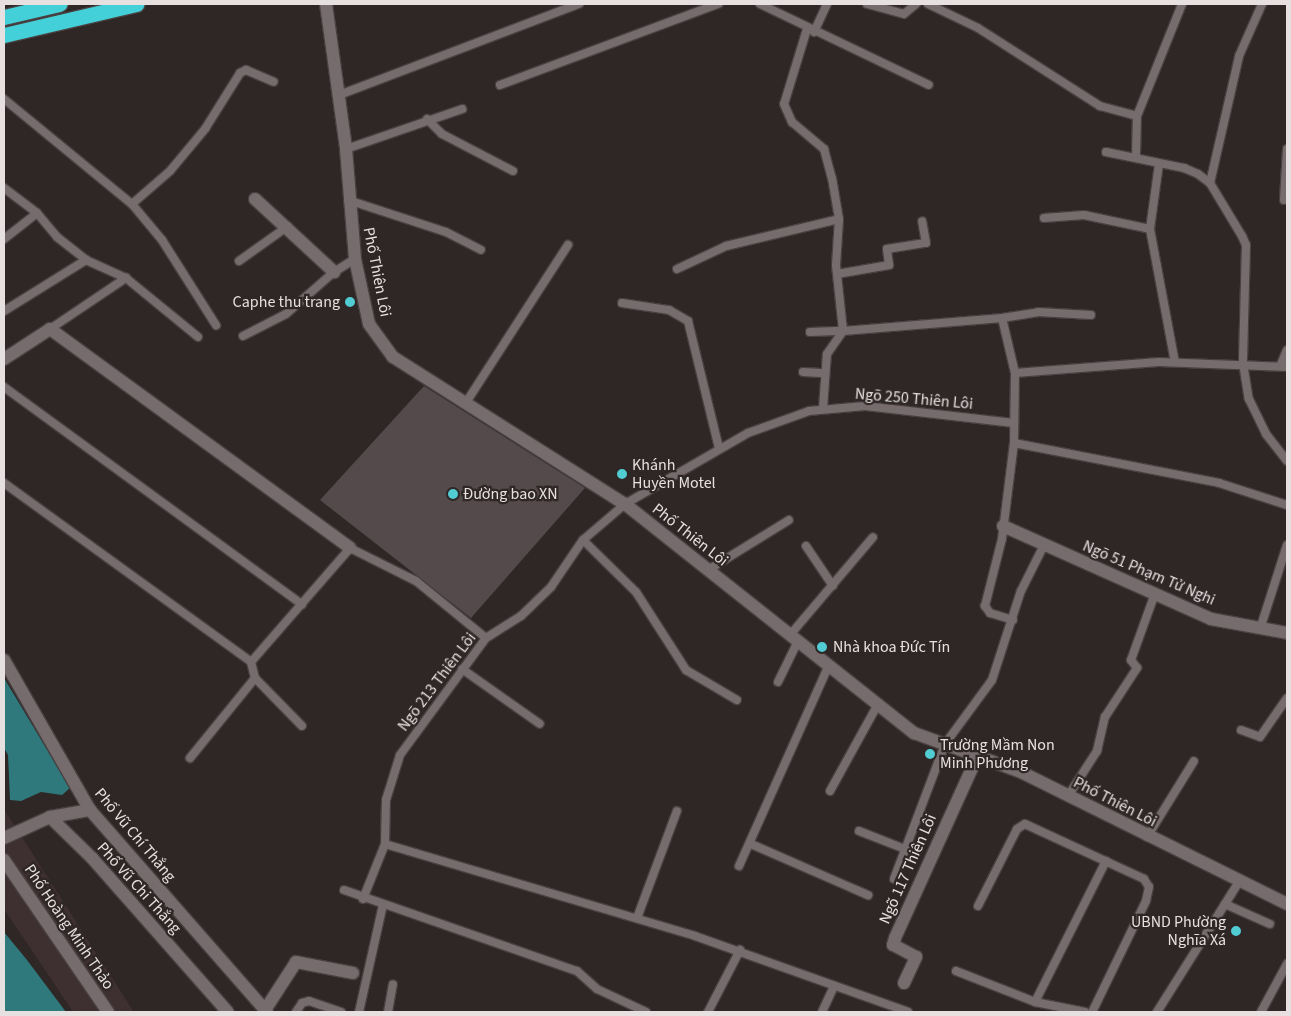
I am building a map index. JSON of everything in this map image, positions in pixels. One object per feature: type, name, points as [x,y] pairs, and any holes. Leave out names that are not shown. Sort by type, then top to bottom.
[{"type":"highway","points":[[4,17],[59,4]]},
{"type":"highway","points":[[4,35],[136,4]]},
{"type":"street","name":"Phố Thiên Lôi","points":[[326,4],[346,149],[348,200],[355,259],[369,324],[378,341],[393,358],[467,401],[625,504],[914,733],[1021,772],[1147,837],[1287,904]]},
{"type":"street","points":[[255,199],[288,226],[334,272]]},
{"type":"street","points":[[4,359],[50,329],[350,548]]},
{"type":"street","name":"Ngõ 51 Phạm Tử Nghi","points":[[1003,526],[1154,596],[1211,619],[1261,626],[1287,633]]},
{"type":"street","name":"Phố Vũ Chí Thắng","points":[[4,660],[90,810],[266,1011]]},
{"type":"street","name":"Ngõ 117 Thiên Lôi","points":[[904,983],[916,956],[894,945],[895,938],[977,757]]},
{"type":"street","points":[[4,838],[50,817],[90,810]]},
{"type":"street","name":"Phố Vũ Chi Thắng","points":[[50,817],[92,858],[228,1012]]},
{"type":"street","name":"Phố Hoàng Minh Thảo","points":[[4,860],[108,1012]]},
{"type":"street","points":[[266,1011],[296,962],[353,973]]},
{"type":"lane","points":[[339,95],[579,4]]},
{"type":"lane","points":[[500,85],[718,4]]},
{"type":"lane","points":[[760,4],[929,85]]},
{"type":"lane","points":[[823,408],[827,354],[843,330],[837,274],[839,219],[824,149],[792,122],[784,104],[811,30],[827,4]]},
{"type":"lane","points":[[867,4],[904,14],[916,4]]},
{"type":"lane","points":[[928,4],[978,28],[1100,106],[1137,116]]},
{"type":"lane","points":[[1136,156],[1137,116],[1182,4]]},
{"type":"lane","points":[[1210,182],[1239,56],[1262,4]]},
{"type":"lane","points":[[132,204],[170,171],[205,129],[240,73],[246,70],[274,82]]},
{"type":"lane","points":[[4,99],[132,204],[162,240],[216,325]]},
{"type":"lane","points":[[346,149],[427,119],[462,109]]},
{"type":"lane","points":[[427,119],[442,134],[513,171]]},
{"type":"lane","points":[[1284,200],[1287,149]]},
{"type":"lane","points":[[1106,152],[1136,156],[1159,164],[1184,168],[1210,182],[1246,245],[1243,363],[1249,399],[1266,434],[1287,461]]},
{"type":"lane","points":[[1159,164],[1150,229],[1175,362]]},
{"type":"lane","points":[[4,188],[37,213],[57,237],[86,260],[126,278],[198,337]]},
{"type":"lane","points":[[348,200],[446,232],[481,250]]},
{"type":"lane","points":[[4,239],[37,213]]},
{"type":"lane","points":[[1044,218],[1084,215],[1150,229]]},
{"type":"lane","points":[[677,269],[726,246],[839,219]]},
{"type":"lane","points":[[837,274],[889,264],[887,249],[926,243],[922,221]]},
{"type":"lane","points":[[239,261],[288,226]]},
{"type":"lane","points":[[467,401],[568,245]]},
{"type":"lane","points":[[243,336],[286,314],[334,272],[355,259]]},
{"type":"lane","points":[[4,311],[86,260]]},
{"type":"lane","points":[[50,329],[126,278]]},
{"type":"lane","points":[[622,303],[669,310],[688,321],[720,448]]},
{"type":"lane","points":[[810,332],[1002,318],[1038,312],[1091,315]]},
{"type":"lane","points":[[1002,318],[1015,373],[1014,443],[1000,553],[986,606],[990,613],[1013,620]]},
{"type":"lane","points":[[1015,373],[1175,362],[1284,365],[1287,350]]},
{"type":"lane","points":[[803,372],[825,373]]},
{"type":"lane","points":[[4,388],[302,604]]},
{"type":"lane","name":"Ngõ 250 Thiên Lôi","points":[[625,504],[748,433],[823,408],[865,406],[1014,423]]},
{"type":"lane","points":[[1014,443],[1219,482],[1287,505]]},
{"type":"lane","points":[[4,484],[250,662],[255,678],[302,726]]},
{"type":"lane","name":"Ngõ 213 Thiên Lôi","points":[[363,898],[385,844],[386,800],[400,755],[486,638],[522,616],[551,587],[583,540],[625,504]]},
{"type":"lane","points":[[708,570],[789,520]]},
{"type":"lane","points":[[778,682],[794,638],[872,538]]},
{"type":"lane","points":[[583,540],[636,592],[686,670],[737,700]]},
{"type":"lane","points":[[894,879],[945,744],[992,680],[1021,592],[1044,545]]},
{"type":"lane","points":[[1261,626],[1287,545]]},
{"type":"lane","points":[[806,546],[833,586]]},
{"type":"lane","points":[[250,662],[350,548],[416,581],[486,638]]},
{"type":"lane","points":[[1068,796],[1096,751],[1105,717],[1137,668],[1131,660],[1154,596]]},
{"type":"lane","points":[[739,866],[751,844],[829,665]]},
{"type":"lane","points":[[462,669],[540,724]]},
{"type":"lane","points":[[190,758],[255,678]]},
{"type":"lane","points":[[1241,730],[1260,737],[1287,698]]},
{"type":"lane","points":[[830,791],[878,704]]},
{"type":"lane","points":[[1147,837],[1194,761]]},
{"type":"lane","points":[[637,918],[677,811]]},
{"type":"lane","points":[[978,906],[1020,826],[1030,826],[1106,860],[1144,880],[1149,887],[1146,901],[1092,1012]]},
{"type":"lane","points":[[858,831],[905,849]]},
{"type":"lane","points":[[385,844],[740,950],[908,1012]]},
{"type":"lane","points":[[751,844],[868,895]]},
{"type":"lane","points":[[1035,1002],[1106,860]]},
{"type":"lane","points":[[1157,1012],[1240,880]]},
{"type":"lane","points":[[344,890],[577,971],[597,989],[646,1012]]},
{"type":"lane","points":[[1225,904],[1270,924]]},
{"type":"lane","points":[[359,1012],[383,905]]},
{"type":"lane","points":[[708,1012],[740,950]]},
{"type":"lane","points":[[1260,1012],[1287,964]]},
{"type":"lane","points":[[956,971],[1035,1002],[1085,1012]]},
{"type":"lane","points":[[388,1012],[393,984]]},
{"type":"lane","points":[[822,1012],[834,986]]},
{"type":"lane","points":[[296,1012],[302,1003],[309,1001],[341,1012]]},
{"type":"shaded area","points":[[4,809],[134,1012],[73,1012],[4,909]]},
{"type":"water","points":[[4,678],[70,788],[62,795],[41,792],[21,801],[10,800],[8,755],[4,748]]},
{"type":"water","points":[[4,932],[27,960],[66,1012],[4,1012]]},
{"type":"building","name":"Đường bao XN","points":[[424,386],[585,488],[471,618],[320,500]]},
{"type":"place","name":"Caphe thu trang","points":[[350,302]]},
{"type":"place","name":"Khánh Huyền Motel","points":[[622,474]]},
{"type":"place","name":"Đường bao XN","points":[[453,494]]},
{"type":"place","name":"Nhà khoa Đức Tín","points":[[822,647]]},
{"type":"place","name":"Trường Mầm Non Minh Phương","points":[[930,754]]},
{"type":"place","name":"UBND Phường Nghĩa Xá","points":[[1236,931]]}]
